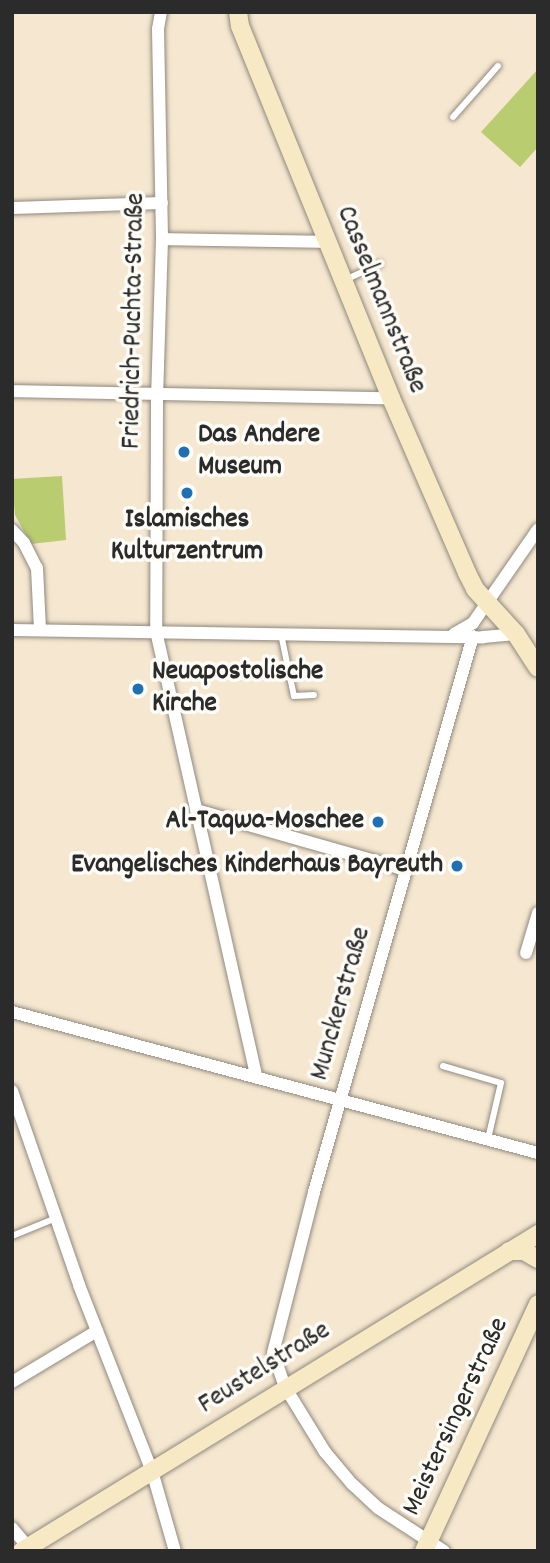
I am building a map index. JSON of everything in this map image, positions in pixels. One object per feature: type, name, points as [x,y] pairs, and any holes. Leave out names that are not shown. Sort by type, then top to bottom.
[{"type":"main road","name":"Casselmannstraße","points":[[238,12],[240,26],[391,398],[467,573],[487,602],[527,642],[538,668]]},
{"type":"main road","name":"Feustelstraße","points":[[24,1549],[538,1234]]},
{"type":"main road","points":[[509,1251],[524,1251],[538,1259]]},
{"type":"main road","name":"Meistersingerstraße","points":[[432,1548],[538,1304]]},
{"type":"street","name":"Friedrich-Puchta-Straße","points":[[161,12],[158,29],[162,240],[157,392],[156,631],[257,1076]]},
{"type":"street","points":[[12,208],[162,203]]},
{"type":"street","points":[[162,240],[328,242]]},
{"type":"street","points":[[12,391],[391,398]]},
{"type":"street","points":[[447,635],[468,627],[538,529]]},
{"type":"street","points":[[12,530],[24,543],[37,568],[40,629]]},
{"type":"street","points":[[12,630],[447,635],[527,642]]},
{"type":"street","name":"Munckerstraße","points":[[432,1548],[378,1508],[352,1484],[325,1452],[285,1387],[273,1353],[340,1099],[473,636]]},
{"type":"street","points":[[196,810],[406,870]]},
{"type":"street","points":[[526,953],[538,913]]},
{"type":"street","points":[[12,1012],[538,1153]]},
{"type":"street","points":[[12,1091],[97,1331],[152,1471],[175,1551]]},
{"type":"street","points":[[12,1382],[97,1331]]},
{"type":"street","points":[[12,1528],[24,1549]]},
{"type":"lane","points":[[453,117],[498,66]]},
{"type":"lane","points":[[344,281],[380,264]]},
{"type":"lane","points":[[281,632],[294,696],[314,695]]},
{"type":"lane","points":[[443,1066],[501,1083],[488,1139]]},
{"type":"lane","points":[[12,1236],[56,1218]]},
{"type":"green space","points":[[538,69],[538,147],[520,167],[481,132]]},
{"type":"green space","points":[[62,476],[66,540],[31,544],[15,515],[12,479]]},
{"type":"place","name":"Das Andere Museum","points":[[184,452]]},
{"type":"place","name":"Islamisches Kulturzentrum","points":[[187,493]]},
{"type":"place","name":"Neuapostolische Kirche","points":[[138,689]]},
{"type":"place","name":"Al-Taqwa-Moschee","points":[[378,822]]},
{"type":"place","name":"Evangelisches Kinderhaus Bayreuth","points":[[457,866]]}]
